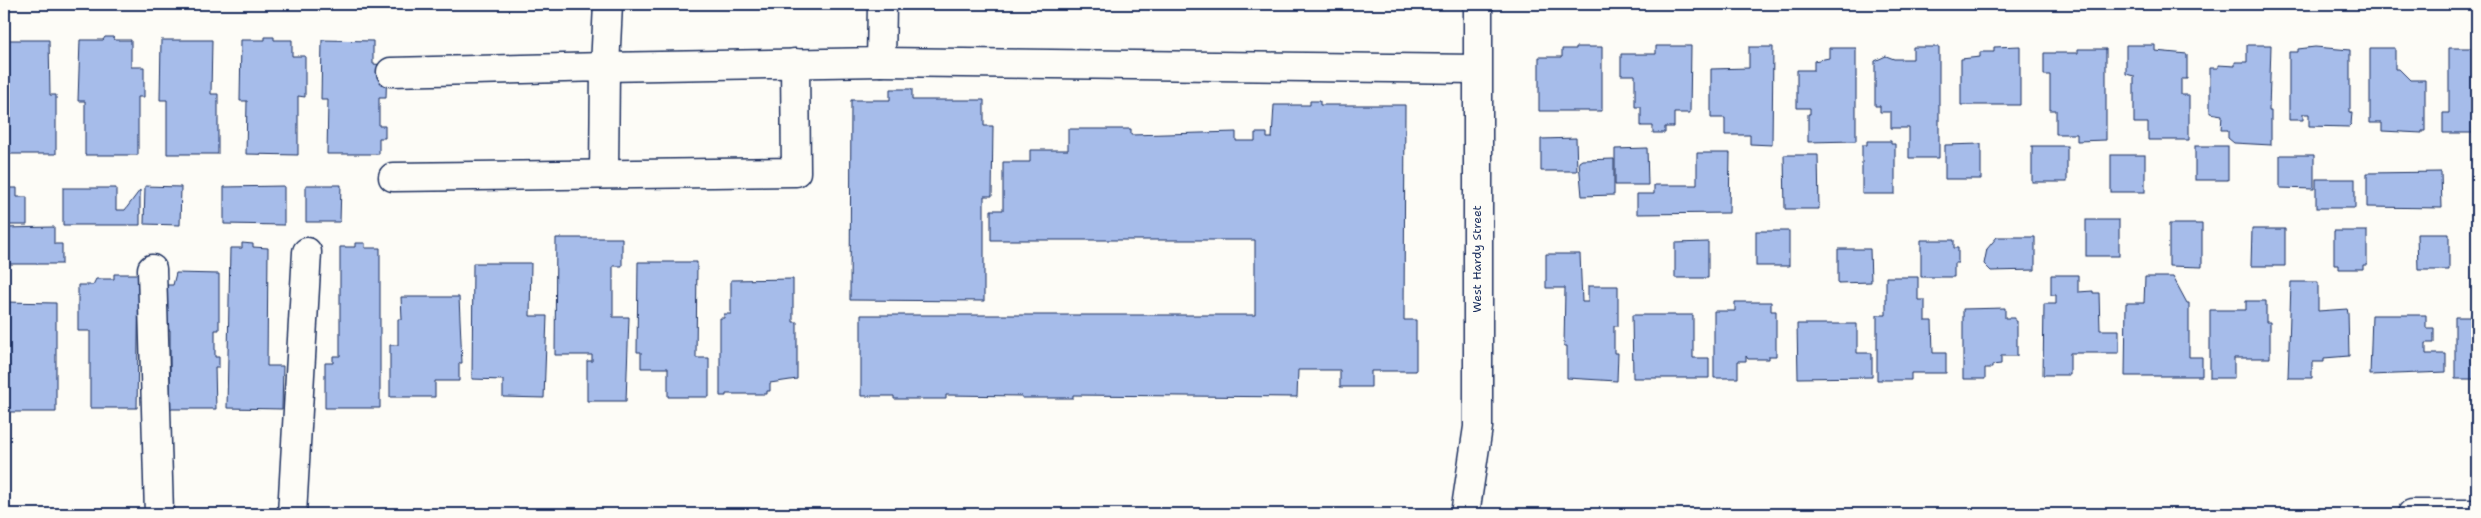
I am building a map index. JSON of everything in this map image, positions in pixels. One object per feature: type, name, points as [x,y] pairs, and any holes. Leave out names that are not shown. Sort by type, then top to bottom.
[{"type":"street","points":[[604,174],[608,4]]},
{"type":"street","points":[[880,62],[882,4]]},
{"type":"street","name":"West Hardy Street","points":[[1465,514],[1478,428],[1478,4]]},
{"type":"street","points":[[392,72],[880,62],[1477,69]]},
{"type":"street","points":[[393,177],[796,172],[795,63]]},
{"type":"street","points":[[292,514],[307,252]]},
{"type":"street","points":[[152,269],[159,514]]},
{"type":"street","points":[[2412,514],[2477,514]]},
{"type":"building","points":[[105,37],[113,37],[115,40],[131,40],[131,67],[144,67],[144,97],[138,97],[138,155],[85,155],[85,101],[78,101],[80,40],[103,40]]},
{"type":"building","points":[[265,37],[274,37],[274,40],[292,40],[292,56],[305,56],[305,97],[298,96],[298,155],[246,154],[247,101],[240,101],[241,40],[265,40]]},
{"type":"building","points":[[4,40],[49,40],[50,95],[56,95],[56,154],[5,154]]},
{"type":"building","points":[[161,40],[212,40],[211,94],[218,94],[218,154],[167,154],[167,100],[160,100]]},
{"type":"building","points":[[322,40],[373,41],[373,64],[387,65],[386,98],[379,98],[379,126],[385,126],[385,138],[379,138],[379,154],[327,154],[328,100],[321,100]]},
{"type":"building","points":[[2126,45],[2155,45],[2155,51],[2187,54],[2187,79],[2181,79],[2181,95],[2189,95],[2189,140],[2148,140],[2148,123],[2134,123],[2134,76],[2126,74]]},
{"type":"building","points":[[2247,45],[2271,45],[2269,111],[2271,111],[2271,145],[2234,143],[2228,138],[2228,130],[2221,130],[2222,115],[2210,113],[2210,68],[2218,68],[2218,65],[2235,66],[2235,62],[2247,62]]},
{"type":"building","points":[[1656,46],[1691,46],[1690,113],[1674,113],[1674,127],[1665,127],[1665,133],[1653,133],[1653,126],[1641,126],[1641,107],[1635,107],[1635,75],[1621,75],[1621,54],[1656,54]]},
{"type":"building","points":[[2020,46],[2020,105],[1961,105],[1961,59],[1980,57],[1980,52],[1994,52],[1994,47]]},
{"type":"building","points":[[1576,47],[1602,47],[1602,111],[1539,111],[1539,57],[1562,57],[1562,49],[1576,49]]},
{"type":"building","points":[[1749,47],[1773,47],[1772,145],[1750,144],[1750,135],[1725,135],[1725,118],[1711,118],[1711,69],[1749,68]]},
{"type":"building","points":[[1913,47],[1939,47],[1939,158],[1909,158],[1909,128],[1891,128],[1891,112],[1880,112],[1880,106],[1875,106],[1875,61],[1886,56],[1894,59],[1913,59]]},
{"type":"building","points":[[2315,47],[2350,50],[2350,112],[2352,112],[2351,125],[2349,127],[2309,126],[2309,114],[2303,114],[2303,120],[2289,120],[2289,52],[2298,52],[2298,49]]},
{"type":"building","points":[[1829,48],[1856,48],[1856,141],[1808,142],[1808,114],[1810,114],[1810,108],[1797,108],[1797,70],[1814,70],[1814,61],[1829,58]]},
{"type":"building","points":[[2370,48],[2395,48],[2395,69],[2399,69],[2410,80],[2425,80],[2425,131],[2422,131],[2422,133],[2382,131],[2382,123],[2370,123]]},
{"type":"building","points":[[2449,48],[2474,48],[2474,61],[2477,61],[2477,133],[2443,133],[2443,113],[2449,113]]},
{"type":"building","points":[[2078,49],[2106,49],[2106,140],[2077,141],[2077,134],[2056,134],[2056,110],[2050,110],[2050,75],[2044,75],[2044,53],[2078,53]]},
{"type":"building","points":[[890,89],[912,89],[912,100],[984,100],[984,126],[993,126],[992,196],[984,196],[984,301],[850,300],[851,100],[890,100]]},
{"type":"building","points":[[1310,101],[1320,101],[1320,105],[1405,105],[1404,320],[1416,320],[1416,371],[1371,371],[1371,387],[1340,387],[1340,370],[1298,370],[1297,397],[1073,395],[1073,398],[1022,398],[1022,396],[946,395],[946,399],[894,399],[894,396],[861,396],[861,315],[1255,315],[1255,240],[991,240],[991,210],[1003,210],[1003,162],[1030,162],[1030,150],[1068,150],[1068,129],[1131,129],[1131,135],[1236,132],[1236,141],[1255,141],[1255,133],[1267,133],[1267,138],[1272,138],[1274,105],[1310,105]]},
{"type":"building","points":[[1576,138],[1577,171],[1541,171],[1541,139]]},
{"type":"building","points":[[1867,141],[1891,141],[1891,144],[1895,144],[1895,194],[1862,194],[1862,145],[1867,145]]},
{"type":"building","points":[[1981,144],[1981,179],[1945,179],[1945,145]]},
{"type":"building","points":[[2032,146],[2067,146],[2067,182],[2032,182]]},
{"type":"building","points":[[2195,146],[2228,146],[2228,180],[2195,180]]},
{"type":"building","points":[[1647,148],[1648,185],[1615,185],[1615,149]]},
{"type":"building","points":[[1697,153],[1730,153],[1729,213],[1637,214],[1637,194],[1654,194],[1654,185],[1697,185]]},
{"type":"building","points":[[1784,155],[1818,155],[1819,209],[1785,209]]},
{"type":"building","points":[[2111,155],[2145,155],[2145,192],[2111,192]]},
{"type":"building","points":[[2280,155],[2314,155],[2314,189],[2280,188]]},
{"type":"building","points":[[1614,159],[1614,195],[1582,196],[1579,162],[1582,160]]},
{"type":"building","points":[[2441,172],[2442,208],[2367,207],[2367,173]]},
{"type":"building","points":[[2316,179],[2355,179],[2355,208],[2316,208]]},
{"type":"building","points":[[306,185],[341,185],[340,222],[306,222]]},
{"type":"building","points":[[145,186],[181,187],[180,225],[144,224]]},
{"type":"building","points":[[284,186],[284,225],[224,224],[224,187]]},
{"type":"building","points":[[4,188],[17,188],[17,197],[27,197],[27,225],[4,225]]},
{"type":"building","points":[[63,188],[116,188],[116,210],[125,210],[140,190],[140,225],[63,225]]},
{"type":"building","points":[[2086,220],[2119,220],[2119,256],[2086,256]]},
{"type":"building","points":[[2169,224],[2202,224],[2202,267],[2169,266]]},
{"type":"building","points":[[54,227],[54,244],[62,244],[62,264],[4,264],[4,228]]},
{"type":"building","points":[[2252,229],[2285,229],[2285,266],[2251,266]]},
{"type":"building","points":[[1756,231],[1789,231],[1789,266],[1756,266]]},
{"type":"building","points":[[2334,231],[2367,231],[2367,265],[2363,265],[2363,269],[2338,269],[2338,265],[2334,265]]},
{"type":"building","points":[[2417,234],[2449,234],[2449,270],[2418,270]]},
{"type":"building","points":[[1997,237],[2035,237],[2035,270],[1991,271],[1984,264],[1987,249]]},
{"type":"building","points":[[556,238],[622,238],[622,266],[613,266],[613,317],[629,317],[626,401],[587,401],[587,361],[592,361],[592,355],[555,355]]},
{"type":"building","points":[[1921,240],[1954,240],[1954,248],[1958,248],[1958,263],[1954,263],[1954,277],[1921,277]]},
{"type":"building","points":[[1708,242],[1708,278],[1675,278],[1675,243]]},
{"type":"building","points":[[242,243],[253,244],[253,247],[268,248],[267,366],[283,366],[282,409],[227,408],[230,248],[242,248]]},
{"type":"building","points":[[355,243],[365,243],[365,248],[380,248],[380,408],[325,408],[325,363],[333,363],[333,356],[340,356],[340,247],[355,247]]},
{"type":"building","points":[[1838,249],[1870,249],[1871,282],[1838,283]]},
{"type":"building","points":[[1546,254],[1580,254],[1582,302],[1588,302],[1588,286],[1618,286],[1618,326],[1614,326],[1614,353],[1618,353],[1617,381],[1567,378],[1567,346],[1564,346],[1565,288],[1546,288]]},
{"type":"building","points":[[638,262],[697,262],[696,358],[709,358],[709,397],[668,397],[668,368],[641,368],[641,352],[637,352]]},
{"type":"building","points":[[473,263],[531,263],[530,316],[547,316],[544,398],[503,397],[503,380],[472,379]]},
{"type":"building","points":[[176,273],[219,274],[219,330],[215,330],[215,357],[219,357],[219,367],[215,367],[216,409],[170,409],[170,330],[158,331],[158,285],[173,285]]},
{"type":"building","points":[[114,274],[139,274],[137,408],[90,408],[90,331],[78,331],[78,285],[93,285],[96,279],[114,279]]},
{"type":"building","points":[[2051,275],[2078,275],[2078,292],[2093,291],[2093,293],[2099,293],[2100,330],[2119,330],[2119,353],[2070,353],[2070,375],[2043,375],[2044,304],[2056,304],[2056,295],[2051,295]]},
{"type":"building","points":[[1886,277],[1918,277],[1918,300],[1925,300],[1925,321],[1932,321],[1933,353],[1946,353],[1946,373],[1911,373],[1911,380],[1877,380],[1877,315],[1886,315]]},
{"type":"building","points":[[2145,277],[2173,277],[2187,303],[2189,303],[2189,357],[2202,357],[2202,376],[2125,376],[2126,303],[2144,303]]},
{"type":"building","points":[[793,279],[793,322],[797,322],[797,379],[770,383],[770,391],[767,391],[767,394],[726,394],[726,396],[720,396],[720,318],[724,318],[724,314],[731,314],[731,280]]},
{"type":"building","points":[[2291,282],[2318,282],[2318,311],[2347,309],[2348,312],[2349,356],[2324,358],[2324,362],[2312,362],[2312,378],[2288,378]]},
{"type":"building","points":[[401,297],[459,297],[462,363],[459,363],[459,381],[435,381],[435,397],[390,397],[390,345],[398,345],[398,319],[402,319]]},
{"type":"building","points":[[2246,301],[2266,301],[2266,322],[2270,322],[2270,358],[2234,358],[2234,378],[2210,378],[2210,310],[2246,310]]},
{"type":"building","points":[[4,302],[56,303],[56,412],[4,412]]},
{"type":"building","points":[[1735,302],[1771,302],[1771,311],[1776,311],[1776,356],[1769,356],[1769,359],[1748,359],[1746,356],[1746,361],[1738,361],[1738,378],[1714,378],[1714,311],[1735,311]]},
{"type":"building","points":[[2005,308],[2005,318],[2015,318],[2015,321],[2017,321],[2017,356],[2001,356],[2001,364],[1992,365],[1992,368],[1985,368],[1985,379],[1963,379],[1963,309]]},
{"type":"building","points":[[2471,314],[2477,314],[2477,379],[2455,379],[2455,317],[2471,317]]},
{"type":"building","points":[[1632,315],[1693,315],[1693,358],[1709,358],[1709,378],[1633,378]]},
{"type":"building","points":[[2372,315],[2426,315],[2426,328],[2434,328],[2434,343],[2426,343],[2426,354],[2446,354],[2446,372],[2370,375]]},
{"type":"building","points":[[1797,324],[1857,324],[1857,353],[1872,353],[1872,377],[1798,378]]}]
